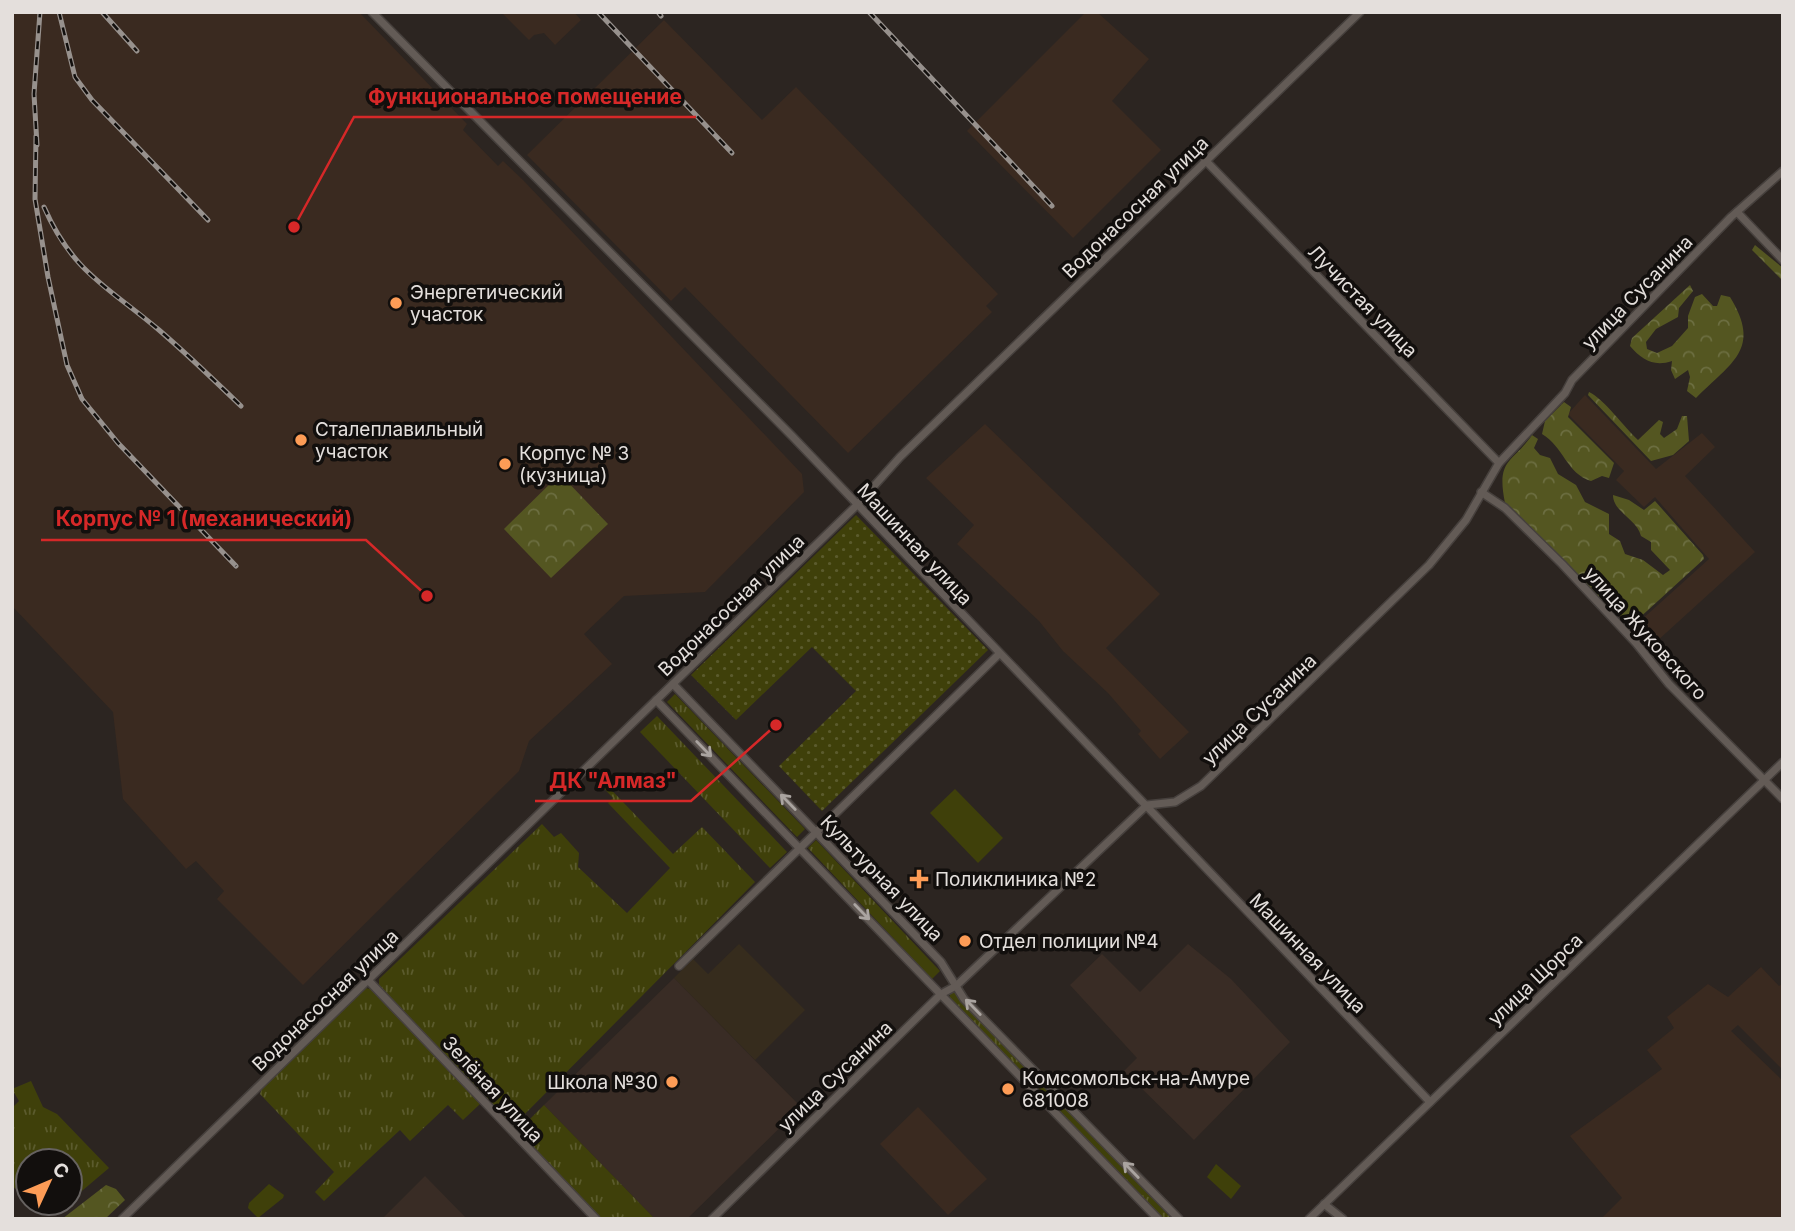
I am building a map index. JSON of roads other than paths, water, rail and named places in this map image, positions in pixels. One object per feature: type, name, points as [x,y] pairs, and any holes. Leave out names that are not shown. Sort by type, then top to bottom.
[{"type":"street","name":"Машинная улица","points":[[372,12],[857,505],[998,655],[1147,805],[1430,1102]]},
{"type":"street","name":"Водонасосная улица","points":[[122,1219],[857,505],[900,457],[1360,12]]},
{"type":"street","name":"Лучистая улица","points":[[1205,160],[1499,463]]},
{"type":"street","name":"улица Сусанина","points":[[712,1219],[941,994],[956,986],[1147,805],[1175,802],[1202,786],[1429,565],[1466,520],[1499,463],[1565,393],[1572,380],[1737,212],[1783,171]]},
{"type":"street","points":[[1737,212],[1783,260]]},
{"type":"street","name":"улица Жуковского","points":[[1481,492],[1505,508],[1562,564],[1636,643],[1669,684],[1783,799]]},
{"type":"street","points":[[679,966],[998,655]]},
{"type":"street","name":"Культурная улица","points":[[673,684],[941,962],[964,999],[1179,1219]]},
{"type":"street","name":"Культурная улица","points":[[656,700],[1158,1219]]},
{"type":"street","name":"улица Щорса","points":[[1309,1219],[1783,762]]},
{"type":"street","name":"Зелёная улица","points":[[368,980],[596,1219]]},
{"type":"street","points":[[1324,1204],[1343,1219]]},
{"type":"railway","points":[[37,145],[34,94],[40,12]]},
{"type":"railway","points":[[59,12],[75,77],[92,100],[208,220]]},
{"type":"railway","points":[[102,12],[137,51]]},
{"type":"railway","points":[[598,12],[732,153]]},
{"type":"railway","points":[[658,12],[661,16]]},
{"type":"railway","points":[[869,12],[1052,206]]},
{"type":"railway","points":[[36,136],[35,199],[48,277],[67,365],[82,399],[118,443],[236,566]]},
{"type":"railway","points":[[44,207],[55,229],[79,263],[169,339],[241,406]]},
{"type":"place","name":"Функциональное помещение","points":[[294,227]]},
{"type":"place","name":"Энергетический участок","points":[[396,303]]},
{"type":"place","name":"Сталеплавильный участок","points":[[301,440]]},
{"type":"place","name":"Корпус № 3 (кузница)","points":[[505,464]]},
{"type":"place","name":"Корпус № 1 (механический)","points":[[427,596]]},
{"type":"place","name":"ДК \"Алмаз\"","points":[[776,725]]},
{"type":"place","name":"Поликлиника №2","points":[[919,879]]},
{"type":"place","name":"Отдел полиции №4","points":[[965,941]]},
{"type":"place","name":"Школа №30","points":[[672,1082]]},
{"type":"place","name":"Комсомольск-на-Амуре 681008","points":[[1008,1089]]}]
